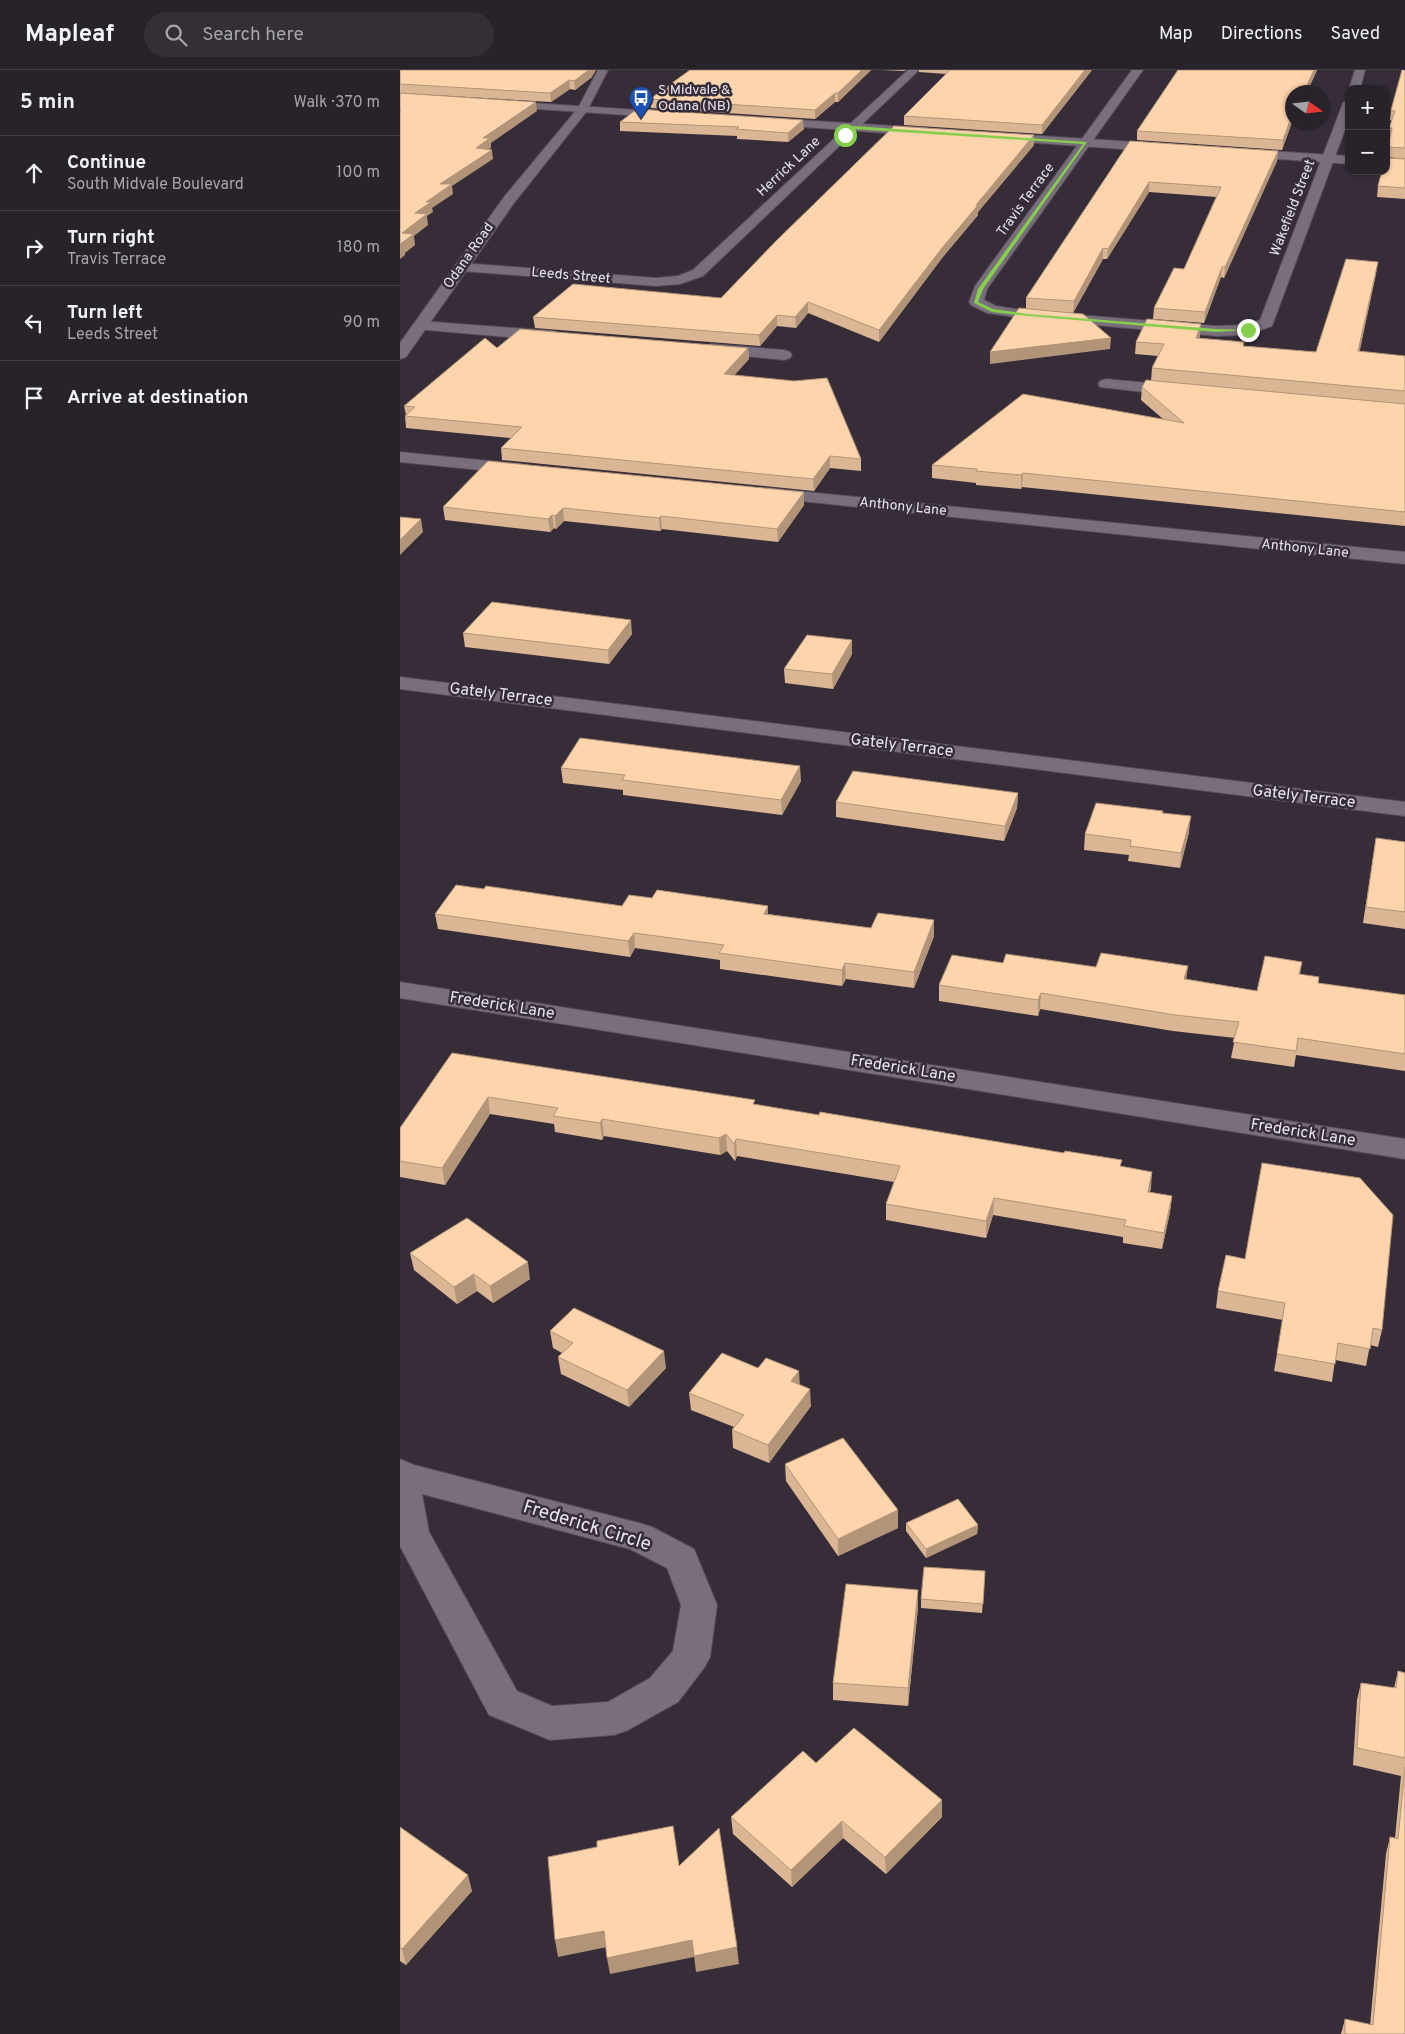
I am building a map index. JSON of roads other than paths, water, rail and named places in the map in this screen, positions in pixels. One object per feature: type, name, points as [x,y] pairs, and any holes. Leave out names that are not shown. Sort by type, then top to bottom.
[{"type":"street","name":"Odana Road","points":[[540,159],[544,141],[595,75],[603,70]]},
{"type":"street","name":"Odana Road","points":[[400,354],[540,159],[557,144],[586,104],[603,70]]},
{"type":"street","name":"Herrick Lane","points":[[680,280],[698,272],[914,70]]},
{"type":"street","name":"Travis Terrace","points":[[1138,70],[980,289],[976,302],[992,310],[1206,330],[1248,330],[1267,323]]},
{"type":"street","points":[[1355,85],[1360,70]]},
{"type":"street","points":[[496,93],[572,104]]},
{"type":"street","points":[[489,103],[586,104],[679,111]]},
{"type":"street","points":[[766,111],[934,122]]},
{"type":"street","name":"Wakefield Street","points":[[1267,323],[1345,115]]},
{"type":"street","points":[[757,121],[940,133]]},
{"type":"street","points":[[991,131],[1172,143]]},
{"type":"street","points":[[1234,147],[1331,154],[1345,159]]},
{"type":"street","points":[[1331,154],[1345,151]]},
{"type":"street","name":"Leeds Street","points":[[461,267],[631,281],[656,282],[680,280]]},
{"type":"street","points":[[420,326],[567,337]]},
{"type":"street","points":[[696,348],[784,355]]},
{"type":"street","points":[[1106,384],[1193,392]]},
{"type":"street","points":[[400,457],[535,470]]},
{"type":"street","name":"Anthony Lane","points":[[750,492],[1405,558]]},
{"type":"street","name":"Gately Terrace","points":[[400,683],[1405,810]]},
{"type":"street","name":"Frederick Lane","points":[[402,993],[1405,1149]]},
{"type":"street","name":"Frederick Circle","points":[[401,1473],[639,1537],[681,1558],[699,1605],[691,1657],[664,1690],[614,1718],[550,1723],[503,1703],[411,1533],[401,1473]]},
{"type":"place","name":"S Midvale & Odana (NB)","points":[[641,119]]}]
